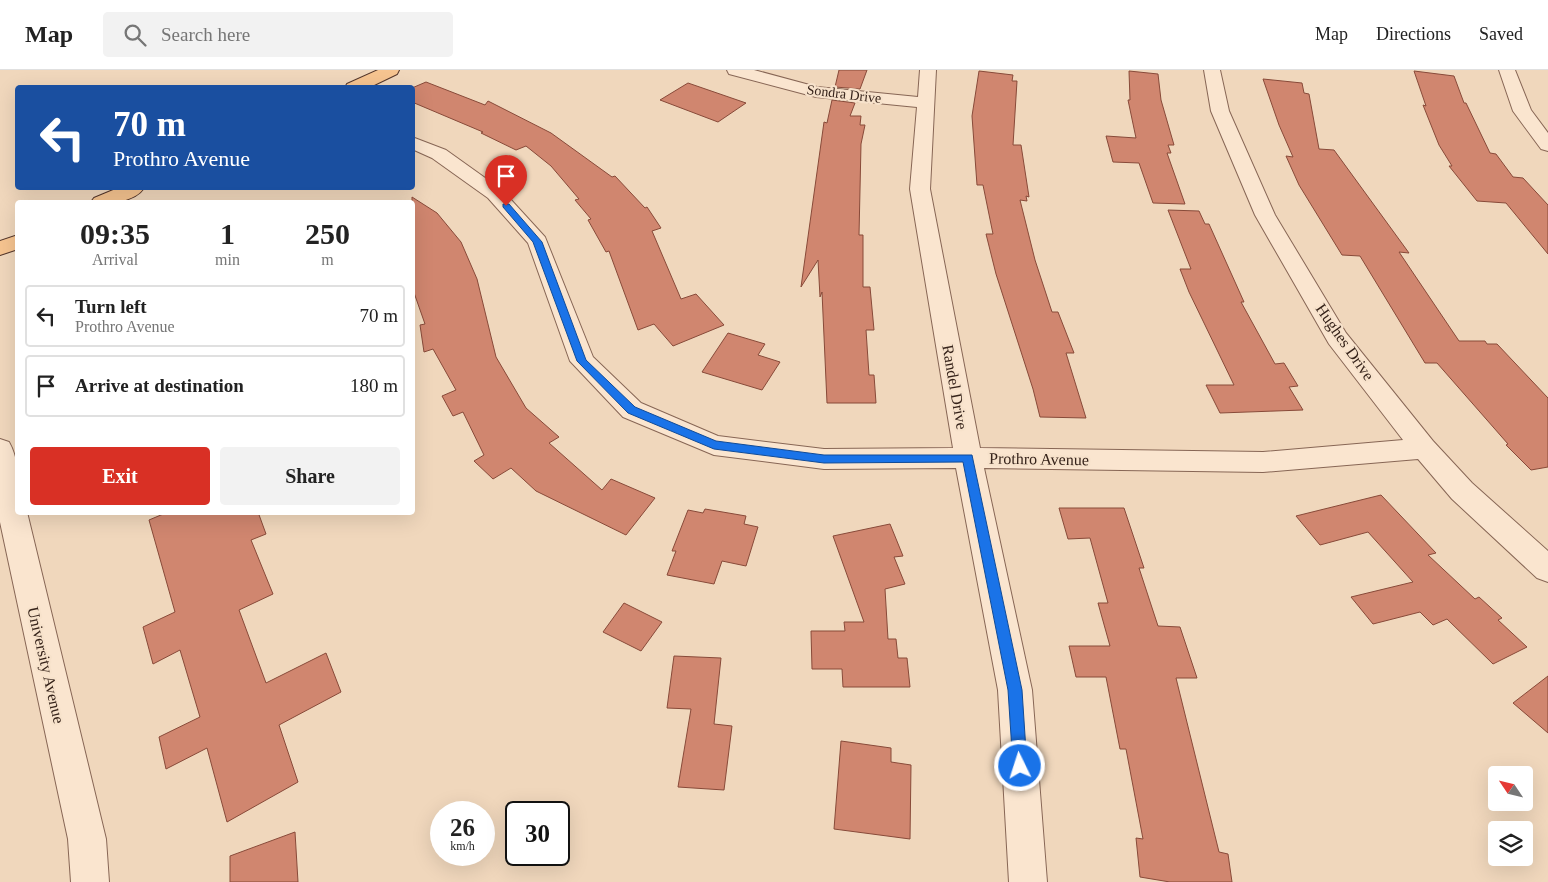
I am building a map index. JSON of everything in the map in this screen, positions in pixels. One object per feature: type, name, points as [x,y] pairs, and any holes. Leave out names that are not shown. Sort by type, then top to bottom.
[{"type":"main road","points":[[359,85],[390,70]]},
{"type":"main road","points":[[107,200],[129,190]]},
{"type":"main road","points":[[0,249],[15,242]]},
{"type":"street","name":"Sondra Drive","points":[[735,70],[816,92],[925,103]]},
{"type":"street","name":"Randel Drive","points":[[928,70],[920,189],[968,458],[1015,690],[1028,882]]},
{"type":"street","name":"Hughes Drive","points":[[1212,70],[1220,111],[1265,215],[1338,338],[1424,448],[1462,491],[1548,569]]},
{"type":"street","points":[[1507,70],[1522,111],[1548,145]]},
{"type":"street","name":"Prothro Avenue","points":[[415,143],[439,154],[495,194],[538,242],[582,361],[632,410],[714,445],[824,459],[968,458],[1263,462],[1424,448]]},
{"type":"street","name":"University Avenue","points":[[0,449],[10,555],[87,839],[90,882]]},
{"type":"building","points":[[839,70],[867,70],[860,89],[835,87]]},
{"type":"building","points":[[979,71],[1013,75],[1012,81],[1017,81],[1013,145],[1021,145],[1029,197],[1026,196],[1027,201],[1020,200],[1035,260],[1052,312],[1058,312],[1074,353],[1066,353],[1086,418],[1040,417],[1033,389],[996,274],[986,234],[993,234],[983,185],[977,185],[972,116]]},
{"type":"building","points":[[1129,71],[1158,74],[1161,100],[1174,145],[1168,145],[1171,153],[1167,153],[1185,204],[1153,203],[1139,163],[1113,162],[1106,136],[1136,138],[1128,100],[1130,100]]},
{"type":"building","points":[[1414,71],[1454,76],[1464,103],[1466,103],[1490,153],[1496,154],[1513,177],[1523,178],[1548,205],[1548,254],[1506,203],[1477,201],[1449,166],[1452,166],[1439,145],[1423,105],[1426,106]]},
{"type":"building","points":[[1263,79],[1302,83],[1304,93],[1309,94],[1319,149],[1334,150],[1409,253],[1399,252],[1459,341],[1485,341],[1487,344],[1497,344],[1548,398],[1548,467],[1531,470],[1506,445],[1508,444],[1437,363],[1425,363],[1360,256],[1342,255],[1299,185],[1286,156],[1293,157],[1279,125]]},
{"type":"building","points":[[426,82],[485,105],[488,101],[551,133],[612,177],[615,176],[645,208],[647,207],[661,228],[652,231],[681,299],[696,294],[724,325],[673,346],[654,324],[638,330],[609,251],[606,252],[588,220],[591,219],[575,200],[579,199],[551,166],[526,146],[516,150],[481,133],[483,132],[415,103],[415,87]]},
{"type":"building","points":[[688,83],[746,103],[718,122],[660,100]]},
{"type":"building","points":[[832,100],[855,103],[850,116],[861,116],[860,125],[865,125],[861,144],[859,235],[863,235],[863,287],[870,287],[874,330],[866,330],[869,375],[874,375],[876,403],[827,403],[822,292],[820,297],[818,260],[801,287],[824,122],[827,123]]},
{"type":"building","points":[[412,197],[437,213],[461,242],[477,279],[496,357],[526,408],[559,437],[549,443],[602,490],[611,479],[655,498],[626,535],[536,491],[511,468],[493,479],[474,461],[484,455],[463,412],[453,416],[442,396],[456,390],[433,349],[424,352],[420,325],[425,324],[415,296],[415,200],[412,200]]},
{"type":"building","points":[[1168,210],[1199,211],[1205,224],[1209,224],[1244,302],[1241,302],[1275,364],[1284,363],[1298,386],[1289,387],[1303,410],[1220,413],[1206,385],[1234,385],[1189,292],[1180,269],[1191,269]]},
{"type":"building","points":[[728,333],[765,344],[758,355],[780,362],[762,390],[702,372]]},
{"type":"building","points":[[1381,495],[1436,553],[1428,555],[1475,599],[1479,597],[1502,618],[1498,620],[1527,647],[1493,664],[1447,619],[1433,625],[1420,612],[1373,624],[1351,597],[1413,582],[1368,532],[1320,545],[1296,516]]},
{"type":"building","points":[[1059,508],[1124,508],[1144,568],[1139,568],[1158,626],[1180,627],[1197,678],[1176,678],[1219,852],[1228,854],[1232,882],[1170,882],[1140,877],[1136,838],[1143,839],[1126,749],[1120,749],[1106,677],[1076,677],[1069,646],[1110,646],[1098,603],[1108,603],[1090,538],[1068,539]]},
{"type":"building","points":[[705,509],[746,516],[744,524],[758,527],[746,566],[722,561],[714,584],[667,575],[676,551],[672,551],[688,510],[703,513]]},
{"type":"building","points":[[161,515],[259,515],[266,534],[251,540],[273,594],[239,610],[266,683],[326,653],[341,692],[279,725],[298,782],[227,822],[207,748],[166,769],[159,737],[200,717],[180,650],[153,664],[143,627],[175,612],[149,520]]},
{"type":"building","points":[[890,524],[903,556],[894,557],[905,584],[885,589],[888,639],[896,639],[898,658],[907,658],[910,687],[843,687],[842,669],[812,669],[811,631],[845,631],[844,622],[864,622],[833,536]]},
{"type":"building","points":[[624,603],[662,622],[641,651],[603,632]]},
{"type":"building","points":[[674,656],[721,658],[714,724],[732,726],[724,790],[678,787],[691,709],[667,708]]},
{"type":"building","points":[[1548,676],[1548,733],[1513,703]]},
{"type":"building","points":[[841,741],[891,748],[891,762],[911,765],[910,839],[834,829]]},
{"type":"building","points":[[295,832],[298,882],[230,882],[230,856]]},
{"type":"route","points":[[506,206],[538,242],[582,361],[632,410],[714,445],[824,459],[968,458],[1015,690],[1020,766]]}]
